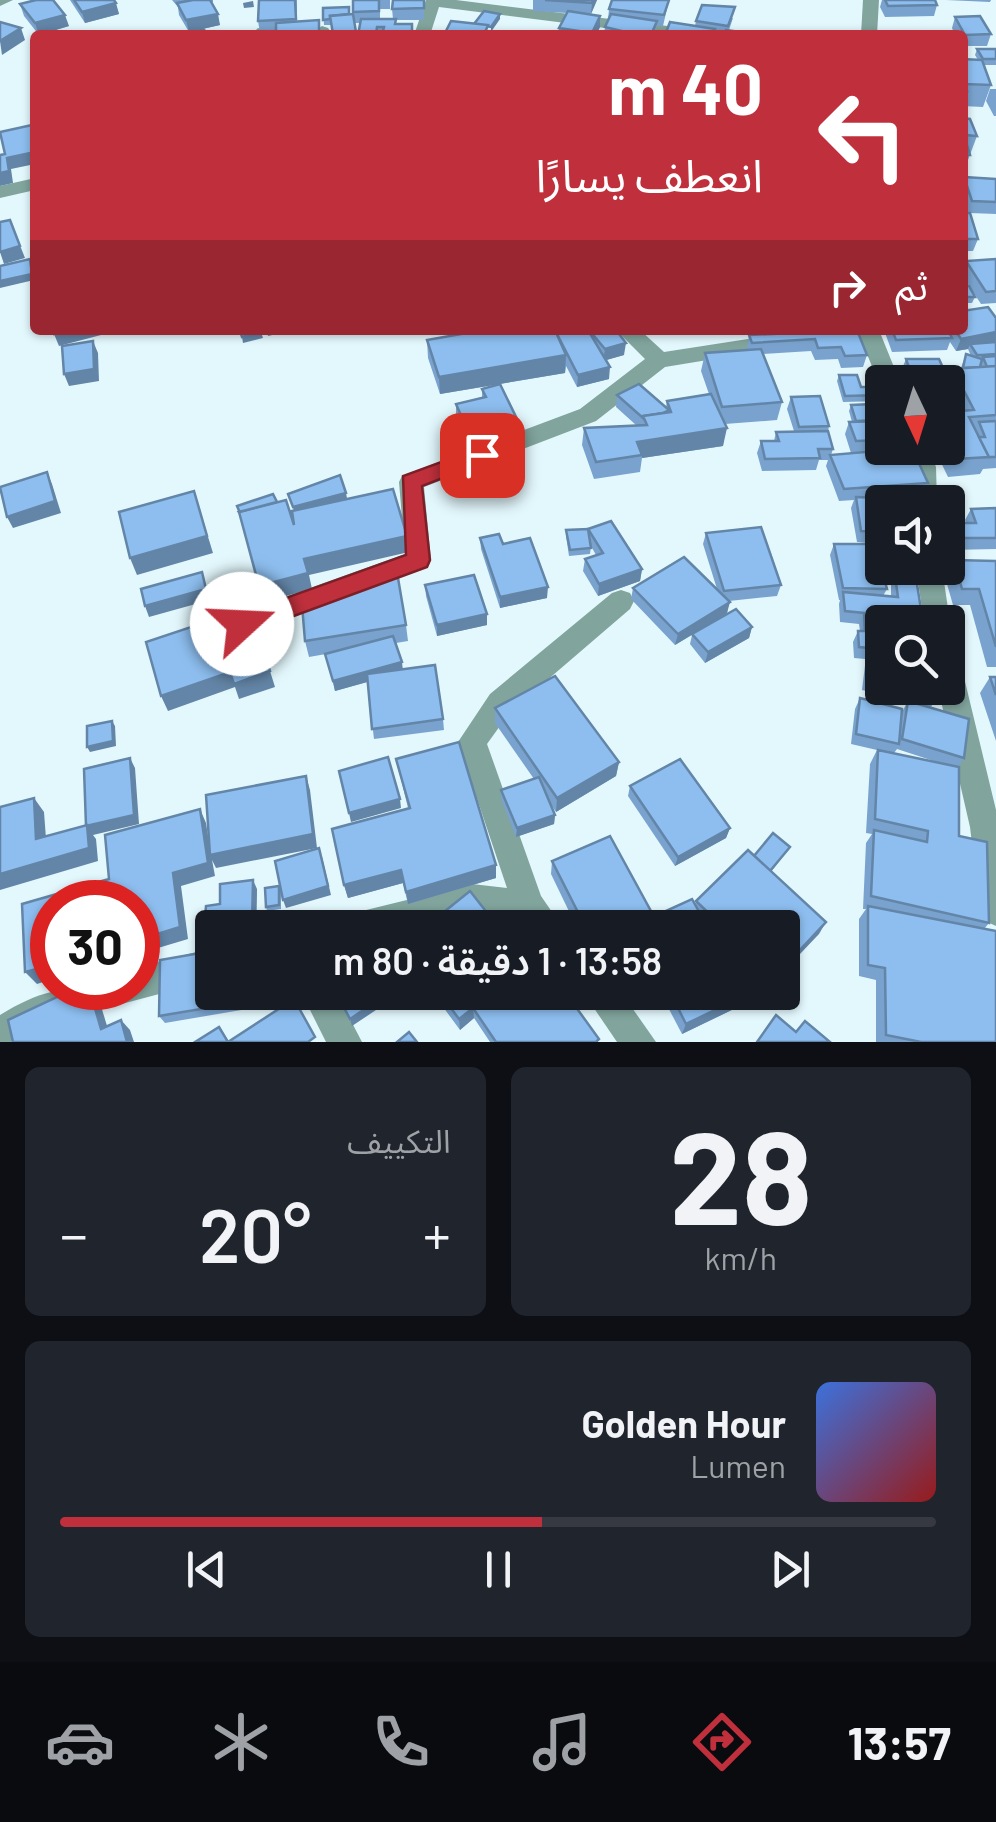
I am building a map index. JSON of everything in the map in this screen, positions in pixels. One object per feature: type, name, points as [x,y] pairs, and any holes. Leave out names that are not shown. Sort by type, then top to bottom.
[{"type":"street","points":[[869,30],[870,0]]},
{"type":"street","points":[[424,30],[434,1],[661,30]]},
{"type":"street","points":[[0,192],[30,185]]},
{"type":"street","points":[[632,335],[659,360]]},
{"type":"street","points":[[242,624],[418,560],[411,482],[588,414],[659,360],[757,341],[854,335]]},
{"type":"street","points":[[870,335],[882,365]]},
{"type":"street","points":[[535,910],[472,742],[500,703],[621,600]]},
{"type":"street","points":[[956,705],[985,827],[996,910]]},
{"type":"street","points":[[431,910],[472,900],[511,910]]},
{"type":"street","points":[[160,978],[195,969]]},
{"type":"street","points":[[0,1034],[40,1010]]},
{"type":"street","points":[[327,1010],[345,1042]]},
{"type":"street","points":[[613,1010],[639,1042]]},
{"type":"building","points":[[53,0],[65,15],[35,23],[20,4]]},
{"type":"building","points":[[74,0],[114,0],[116,3],[82,12]]},
{"type":"building","points":[[210,0],[218,14],[186,20],[177,3]]},
{"type":"building","points":[[259,0],[295,0],[296,19],[258,21]]},
{"type":"building","points":[[353,0],[379,0],[379,11],[353,12]]},
{"type":"building","points":[[393,0],[424,0],[424,8],[392,9]]},
{"type":"building","points":[[545,0],[593,0],[592,3]]},
{"type":"building","points":[[612,0],[669,0],[664,15],[609,9]]},
{"type":"building","points":[[885,0],[935,0],[937,5],[888,6]]},
{"type":"building","points":[[702,5],[735,7],[728,26],[696,21]]},
{"type":"building","points":[[349,7],[349,14],[323,20],[323,8]]},
{"type":"building","points":[[484,11],[500,14],[491,27],[474,24]]},
{"type":"building","points":[[568,11],[600,16],[593,30],[559,28]]},
{"type":"building","points":[[353,14],[356,30],[332,30],[330,16]]},
{"type":"building","points":[[611,14],[657,21],[653,30],[605,27]]},
{"type":"building","points":[[980,16],[991,34],[968,35],[955,17]]},
{"type":"building","points":[[361,19],[396,19],[395,24],[412,24],[412,30],[359,30]]},
{"type":"building","points":[[319,20],[319,30],[276,30],[276,23]]},
{"type":"building","points":[[451,21],[488,25],[486,30],[446,30]]},
{"type":"building","points":[[0,22],[21,28],[0,41]]},
{"type":"building","points":[[670,22],[715,29],[715,30],[667,30]]},
{"type":"building","points":[[977,49],[996,49],[996,59],[983,59]]},
{"type":"building","points":[[968,59],[982,60],[991,85],[968,84]]},
{"type":"building","points":[[968,119],[970,119],[977,136],[968,135]]},
{"type":"building","points":[[30,125],[30,153],[7,158],[9,171],[0,173],[0,155],[5,154],[0,132]]},
{"type":"building","points":[[968,177],[996,179],[996,202],[972,201]]},
{"type":"building","points":[[968,213],[970,213],[978,239],[968,239]]},
{"type":"building","points":[[10,220],[20,246],[0,252],[0,222]]},
{"type":"building","points":[[30,259],[30,274],[0,281],[0,266]]},
{"type":"building","points":[[996,259],[996,291],[986,292],[968,261]]},
{"type":"building","points":[[988,307],[996,318],[996,332],[961,339],[958,335],[968,335],[968,310]]},
{"type":"building","points":[[456,335],[557,335],[566,355],[439,377],[427,340]]},
{"type":"building","points":[[558,335],[591,335],[610,367],[578,375]]},
{"type":"building","points":[[593,335],[620,335],[626,343],[605,349]]},
{"type":"building","points":[[749,335],[859,335],[867,355],[845,356],[841,347],[818,348],[815,339],[752,343]]},
{"type":"building","points":[[894,335],[952,338],[896,340]]},
{"type":"building","points":[[93,341],[94,369],[64,374],[62,346]]},
{"type":"building","points":[[996,342],[996,354],[977,355],[970,344]]},
{"type":"building","points":[[761,349],[782,402],[722,407],[705,353]]},
{"type":"building","points":[[966,354],[982,359],[980,367],[964,365]]},
{"type":"building","points":[[996,356],[996,366],[987,367],[983,357]]},
{"type":"building","points":[[906,359],[939,359],[942,365],[908,365]]},
{"type":"building","points":[[996,366],[996,415],[969,417],[989,457],[965,458],[965,411],[974,410],[965,393],[965,368]]},
{"type":"building","points":[[839,375],[857,375],[861,387],[865,387],[865,395],[845,396]]},
{"type":"building","points":[[500,384],[517,419],[468,431],[456,404],[486,397],[482,389]]},
{"type":"building","points":[[639,384],[669,410],[643,418],[617,395]]},
{"type":"building","points":[[711,394],[727,428],[637,442],[642,455],[596,462],[584,428],[647,425],[643,416],[671,412],[667,401]]},
{"type":"building","points":[[820,396],[829,426],[799,427],[791,397]]},
{"type":"building","points":[[865,404],[865,421],[856,421],[851,405]]},
{"type":"building","points":[[996,421],[996,457],[989,457],[979,437],[985,437],[979,422]]},
{"type":"building","points":[[849,422],[865,422],[865,441],[856,441]]},
{"type":"building","points":[[828,431],[833,449],[818,449],[820,458],[765,459],[761,441],[779,441],[776,432]]},
{"type":"building","points":[[865,452],[865,465],[920,465],[928,483],[844,489],[830,455]]},
{"type":"building","points":[[47,472],[55,501],[7,517],[0,487]]},
{"type":"building","points":[[340,475],[346,493],[293,507],[288,494]]},
{"type":"building","points":[[393,489],[407,536],[304,559],[308,573],[259,586],[239,512],[286,500],[294,525],[292,511]]},
{"type":"building","points":[[194,491],[207,536],[130,558],[119,512]]},
{"type":"building","points":[[273,494],[277,502],[240,512],[237,506]]},
{"type":"building","points":[[856,497],[865,497],[865,531],[861,531]]},
{"type":"building","points":[[996,508],[996,538],[965,538],[965,523],[976,523],[971,509]]},
{"type":"building","points":[[611,521],[642,569],[599,584],[585,559],[603,553],[588,529]]},
{"type":"building","points":[[761,527],[781,585],[724,591],[706,533]]},
{"type":"building","points":[[588,529],[591,548],[570,550],[566,530]]},
{"type":"building","points":[[499,534],[503,544],[530,538],[548,587],[500,597],[480,538]]},
{"type":"building","points":[[834,544],[865,544],[865,585],[886,585],[887,589],[843,588]]},
{"type":"building","points":[[684,557],[730,602],[678,634],[633,588]]},
{"type":"building","points":[[965,560],[996,561],[996,647],[979,589],[962,589]]},
{"type":"building","points":[[202,572],[206,589],[145,606],[141,589]]},
{"type":"building","points":[[474,575],[487,614],[437,625],[425,585]]},
{"type":"building","points":[[398,578],[406,625],[305,641],[301,593]]},
{"type":"building","points":[[896,585],[917,585],[920,605],[865,605],[865,631],[864,613],[845,611],[843,592],[898,597]]},
{"type":"building","points":[[736,609],[752,627],[708,652],[692,634]]},
{"type":"building","points":[[215,619],[221,638],[255,627],[270,671],[234,684],[230,672],[161,696],[146,642]]},
{"type":"building","points":[[858,631],[865,631],[865,648],[859,647]]},
{"type":"building","points":[[393,636],[402,662],[333,681],[325,654]]},
{"type":"building","points":[[435,665],[443,719],[372,729],[367,674]]},
{"type":"building","points":[[555,676],[619,762],[557,798],[495,708]]},
{"type":"building","points":[[860,698],[865,699],[865,705],[902,709],[899,744],[856,734]]},
{"type":"building","points":[[907,705],[922,705],[969,719],[964,758],[902,739]]},
{"type":"building","points":[[112,721],[113,741],[87,747],[87,726]]},
{"type":"building","points":[[459,742],[496,865],[406,892],[401,870],[344,885],[332,829],[410,808],[396,759]]},
{"type":"building","points":[[878,750],[959,767],[959,836],[987,842],[989,923],[871,896],[874,830],[927,842],[928,831],[875,819]]},
{"type":"building","points":[[388,757],[400,799],[349,813],[339,771]]},
{"type":"building","points":[[130,758],[134,815],[86,826],[84,769]]},
{"type":"building","points":[[680,759],[730,828],[678,857],[630,786]]},
{"type":"building","points":[[306,776],[313,834],[210,855],[206,795]]},
{"type":"building","points":[[539,777],[555,815],[517,828],[501,790]]},
{"type":"building","points":[[34,798],[36,839],[87,825],[89,848],[0,874],[0,807]]},
{"type":"building","points":[[200,809],[208,863],[173,873],[180,927],[160,933],[160,880],[106,880],[109,879],[105,835]]},
{"type":"building","points":[[773,833],[790,847],[770,871],[754,856]]},
{"type":"building","points":[[610,836],[650,910],[577,910],[552,861]]},
{"type":"building","points":[[319,848],[328,886],[283,900],[275,861]]},
{"type":"building","points":[[748,850],[826,922],[800,950],[800,910],[705,910],[696,901]]},
{"type":"building","points":[[253,880],[252,910],[206,910],[206,906],[220,904],[220,884]]},
{"type":"building","points":[[279,886],[279,905],[266,907],[265,888]]},
{"type":"building","points":[[470,891],[485,910],[446,910]]},
{"type":"building","points":[[692,899],[698,910],[668,910]]},
{"type":"building","points":[[30,902],[30,971],[25,972],[22,904]]},
{"type":"building","points":[[868,906],[996,931],[996,1042],[921,1042],[886,1035],[885,968],[868,965]]},
{"type":"building","points":[[195,954],[195,1010],[159,1016],[160,960]]},
{"type":"building","points":[[30,1010],[95,1010],[101,1029],[121,1020],[127,1042],[13,1042],[8,1020]]},
{"type":"building","points":[[277,1010],[300,1010],[315,1037],[308,1042],[228,1042]]},
{"type":"building","points":[[345,1010],[363,1010],[350,1019]]},
{"type":"building","points":[[452,1010],[470,1010],[459,1019]]},
{"type":"building","points":[[474,1010],[578,1010],[599,1039],[596,1042],[496,1042]]},
{"type":"building","points":[[679,1010],[715,1010],[686,1024]]},
{"type":"building","points":[[776,1015],[796,1032],[805,1021],[830,1042],[757,1042]]},
{"type":"building","points":[[219,1027],[228,1042],[195,1042]]},
{"type":"building","points":[[409,1032],[417,1042],[397,1042]]},
{"type":"route","points":[[242,624],[418,560],[411,482],[482,455]]}]
